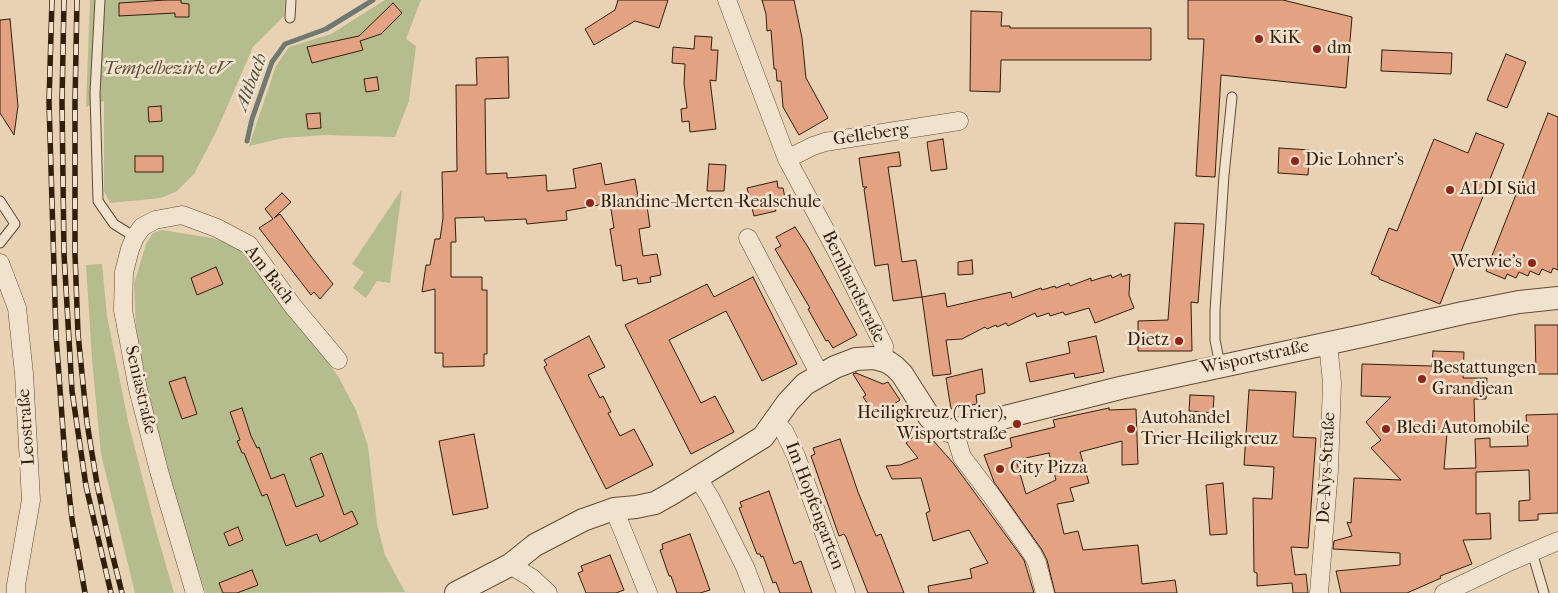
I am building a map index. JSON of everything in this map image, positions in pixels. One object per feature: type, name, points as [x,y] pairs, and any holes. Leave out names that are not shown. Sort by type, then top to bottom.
[{"type":"street","name":"Bernhardstraße","points":[[727,0],[787,159],[836,250],[884,346],[883,360],[898,370],[930,418],[946,430],[954,430]]},
{"type":"street","name":"Gelleberg","points":[[787,159],[825,142],[959,121]]},
{"type":"street","name":"Seniastraße","points":[[182,215],[155,220],[142,227],[135,237],[124,272],[123,310],[138,389],[159,471],[195,593]]},
{"type":"street","name":"Am Bach","points":[[182,215],[218,228],[248,245],[292,305],[338,360]]},
{"type":"street","points":[[748,238],[820,375]]},
{"type":"street","name":"Leostraße","points":[[0,263],[17,308],[24,374],[31,500],[16,593]]},
{"type":"street","name":"Wisportstraße","points":[[954,430],[1120,388],[1220,366],[1501,305],[1558,298]]},
{"type":"street","name":"De-Nys-Straße","points":[[1319,593],[1329,470],[1332,383],[1328,343]]},
{"type":"street","name":"Im Hopfengarten","points":[[456,593],[510,565],[535,545],[583,520],[614,509],[655,503],[698,478],[757,442],[805,384],[820,375],[856,359],[874,358],[883,360]]},
{"type":"street","name":"Im Hopfengarten","points":[[775,422],[784,431],[796,456],[846,593]]},
{"type":"street","points":[[954,430],[962,457],[991,494],[1033,556],[1045,593]]},
{"type":"street","points":[[698,478],[711,499],[745,567],[754,593]]},
{"type":"street","points":[[614,509],[648,593]]},
{"type":"street","points":[[1444,593],[1558,541]]},
{"type":"street","points":[[510,565],[532,578],[548,593]]},
{"type":"lane","points":[[100,0],[95,93],[98,201],[114,224],[135,237]]},
{"type":"lane","points":[[290,18],[291,0]]},
{"type":"lane","points":[[1220,366],[1215,340],[1215,311],[1224,175],[1232,96]]},
{"type":"lane","points":[[0,201],[15,224],[0,243]]},
{"type":"lane","points":[[1532,552],[1544,593]]},
{"type":"green space","name":"Tempelbezirk eV","points":[[90,0],[285,0],[284,16],[253,47],[217,130],[194,174],[177,191],[161,198],[110,203],[104,191],[104,101],[86,107]]},
{"type":"green space","points":[[385,0],[421,0],[406,39],[416,46],[409,101],[395,137],[324,135],[283,138],[249,146],[276,66],[289,47],[331,34]]},
{"type":"green space","points":[[402,189],[390,283],[377,281],[366,298],[353,288],[364,272],[352,264]]},
{"type":"green space","points":[[162,230],[212,238],[241,247],[338,376],[356,410],[368,446],[377,524],[385,555],[405,592],[206,593],[190,547],[147,395],[136,327],[134,284],[146,244],[153,233]]},
{"type":"green space","points":[[102,264],[107,316],[128,421],[174,593],[135,593],[101,454],[86,265]]},
{"type":"building","points":[[181,0],[181,3],[189,4],[189,17],[175,17],[175,13],[119,16],[119,3]]},
{"type":"building","points":[[618,0],[668,0],[659,28],[635,21],[594,45],[585,29],[615,10]]},
{"type":"building","points":[[762,0],[794,0],[802,38],[806,78],[828,118],[799,135],[783,107],[781,81],[777,81],[776,69],[774,69],[771,30],[767,31],[766,14]]},
{"type":"building","points":[[1188,0],[1283,0],[1352,17],[1346,88],[1221,75],[1215,177],[1196,176],[1204,39],[1188,39]]},
{"type":"building","points":[[393,3],[402,13],[381,34],[360,41],[363,50],[312,63],[307,47],[359,36]]},
{"type":"building","points":[[971,11],[1002,12],[1001,26],[1010,26],[1010,28],[1151,28],[1151,60],[1001,60],[1000,92],[970,91]]},
{"type":"building","points":[[10,19],[18,106],[14,135],[0,113],[0,20]]},
{"type":"building","points":[[695,36],[712,37],[711,50],[718,50],[716,81],[710,80],[716,129],[690,132],[689,121],[682,122],[681,109],[687,108],[684,83],[685,64],[672,63],[673,47],[694,49]]},
{"type":"building","points":[[1382,50],[1452,53],[1451,74],[1381,71]]},
{"type":"building","points":[[1506,54],[1526,62],[1507,108],[1487,100]]},
{"type":"building","points":[[508,57],[509,98],[485,99],[486,174],[507,173],[507,178],[546,175],[547,191],[576,188],[573,169],[601,163],[605,185],[635,179],[640,208],[647,206],[650,227],[639,229],[643,256],[657,254],[661,275],[650,277],[651,282],[638,284],[637,278],[623,281],[621,265],[616,266],[610,229],[614,228],[610,203],[566,211],[567,220],[527,224],[526,219],[485,221],[484,217],[455,218],[456,242],[451,242],[451,277],[482,277],[482,290],[487,290],[487,354],[484,354],[484,366],[443,367],[443,353],[435,353],[435,289],[422,292],[426,265],[430,265],[435,239],[440,239],[443,218],[442,172],[457,171],[456,85],[477,85],[476,58]]},
{"type":"building","points":[[377,77],[379,90],[366,92],[364,79]]},
{"type":"building","points":[[161,106],[162,121],[149,122],[148,107]]},
{"type":"building","points":[[320,113],[321,128],[308,129],[306,114]]},
{"type":"building","points":[[1548,113],[1558,117],[1558,270],[1553,268],[1551,273],[1542,269],[1539,275],[1530,271],[1528,276],[1519,272],[1516,278],[1507,274],[1505,279],[1486,271]]},
{"type":"building","name":"ALDI Süd","points":[[1476,133],[1504,144],[1440,304],[1371,274],[1389,228],[1397,231],[1434,139],[1468,153]]},
{"type":"building","points":[[943,139],[947,169],[931,171],[927,142]]},
{"type":"building","points":[[1279,148],[1310,150],[1308,175],[1278,173]]},
{"type":"building","points":[[899,152],[901,166],[888,167],[902,262],[916,260],[922,297],[893,301],[888,264],[875,266],[864,189],[867,187],[863,187],[859,158]]},
{"type":"building","points":[[135,156],[163,156],[163,172],[135,172]]},
{"type":"building","points":[[709,164],[726,165],[724,191],[707,191]]},
{"type":"building","points":[[777,181],[778,188],[783,188],[786,203],[774,206],[776,211],[754,216],[747,188]]},
{"type":"building","points":[[282,193],[291,202],[274,218],[280,214],[333,284],[320,299],[314,292],[311,295],[259,228],[273,219],[265,209]]},
{"type":"building","points":[[1175,223],[1204,224],[1198,303],[1191,302],[1192,351],[1138,351],[1138,321],[1168,320]]},
{"type":"building","points":[[795,227],[857,335],[833,348],[828,340],[826,341],[808,309],[810,308],[775,249],[781,246],[776,237]]},
{"type":"building","points":[[972,260],[973,274],[958,275],[958,262]]},
{"type":"building","points":[[216,267],[223,284],[197,295],[191,278]]},
{"type":"building","points":[[1121,274],[1122,277],[1130,274],[1129,295],[1134,308],[1095,323],[1089,308],[1065,315],[1063,312],[1050,316],[1049,313],[1037,317],[1035,313],[1008,326],[1006,323],[987,329],[985,327],[962,339],[946,340],[951,374],[933,376],[922,297],[945,293],[947,307],[1011,292],[1012,298],[1041,288],[1042,290],[1055,286],[1056,288],[1069,283],[1070,286],[1091,278],[1091,281],[1111,275],[1112,278]]},
{"type":"building","points":[[753,277],[797,364],[762,381],[726,311],[669,340],[701,403],[715,396],[734,432],[691,454],[625,325],[707,284],[714,297]]},
{"type":"building","points":[[1535,325],[1558,325],[1558,374],[1536,374]]},
{"type":"building","points":[[589,336],[605,367],[588,375],[600,398],[603,396],[611,412],[608,413],[620,436],[634,429],[653,465],[606,489],[544,367],[547,365],[544,360]]},
{"type":"building","points":[[1096,336],[1104,372],[1075,378],[1074,373],[1030,382],[1026,363],[1070,353],[1068,342]]},
{"type":"building","points":[[1433,351],[1464,352],[1463,378],[1487,378],[1486,399],[1474,399],[1475,432],[1447,433],[1444,469],[1476,468],[1475,439],[1490,438],[1490,447],[1528,446],[1526,415],[1558,414],[1558,513],[1538,514],[1538,520],[1519,521],[1519,501],[1530,500],[1529,470],[1476,472],[1476,514],[1490,513],[1491,539],[1463,540],[1472,564],[1440,576],[1441,578],[1407,593],[1341,593],[1336,571],[1400,565],[1400,553],[1333,549],[1334,541],[1352,536],[1347,522],[1351,523],[1354,478],[1401,480],[1371,448],[1381,440],[1366,422],[1391,397],[1361,396],[1362,364],[1432,366]]},
{"type":"building","points":[[982,369],[985,393],[976,395],[977,404],[951,409],[946,378]]},
{"type":"building","points":[[856,373],[883,384],[888,382],[900,400],[876,416],[863,397],[866,395],[853,374]]},
{"type":"building","points":[[185,377],[197,414],[182,419],[169,382]]},
{"type":"building","points":[[1249,390],[1296,392],[1293,437],[1316,438],[1308,548],[1291,547],[1295,575],[1306,574],[1308,593],[1293,593],[1292,583],[1257,586],[1257,573],[1254,572],[1253,498],[1272,499],[1274,467],[1244,465]]},
{"type":"building","points":[[1190,395],[1214,396],[1213,413],[1189,411]]},
{"type":"building","points":[[242,408],[251,436],[257,448],[259,447],[271,479],[284,474],[296,507],[324,496],[310,458],[322,453],[344,515],[352,511],[358,524],[320,542],[317,534],[286,546],[267,494],[262,496],[237,441],[240,440],[230,412]]},
{"type":"building","points":[[1109,408],[1109,410],[1136,409],[1138,464],[1122,465],[1122,441],[1080,452],[1089,483],[1070,488],[1074,501],[1057,504],[1064,534],[1078,531],[1083,550],[1138,545],[1142,584],[1175,580],[1177,593],[1055,593],[1047,560],[1042,550],[994,482],[984,455],[1012,447],[1010,438],[1055,427],[1053,420]],"holes":[[[1049,453],[1056,480],[1026,494],[1016,460]]]},
{"type":"building","points":[[923,429],[953,463],[1024,560],[1034,593],[929,593],[928,586],[972,578],[970,569],[988,563],[969,530],[933,541],[926,513],[930,511],[921,478],[892,479],[886,466],[900,465],[918,458],[906,443]]},
{"type":"building","points":[[474,434],[488,508],[453,515],[439,441]]},
{"type":"building","points":[[840,439],[858,492],[876,536],[881,534],[904,593],[868,593],[846,537],[844,534],[839,536],[811,456],[815,454],[813,448]]},
{"type":"building","points":[[1223,483],[1227,534],[1210,535],[1206,485]]},
{"type":"building","points":[[769,491],[794,564],[801,561],[812,593],[780,593],[776,582],[773,583],[763,556],[761,557],[760,554],[757,554],[739,508],[742,507],[740,502]]},
{"type":"building","points":[[238,527],[243,540],[229,546],[224,533]]},
{"type":"building","points":[[690,534],[710,590],[700,593],[677,593],[660,550],[663,549],[662,544]]},
{"type":"building","points":[[610,555],[624,590],[616,593],[586,593],[578,573],[583,571],[581,566]]},
{"type":"building","points":[[252,570],[258,585],[237,593],[223,593],[219,583]]},
{"type":"waterway","name":"Altbach","points":[[247,141],[252,119],[272,62],[285,44],[326,29],[373,0]]},
{"type":"railway","points":[[52,0],[49,102],[56,335],[65,458],[72,519],[85,593]]},
{"type":"railway","points":[[64,0],[62,102],[64,254],[72,391],[86,486],[111,593]]},
{"type":"railway","points":[[77,0],[75,254],[78,334],[87,423],[97,484],[122,593]]},
{"type":"place","name":"KiK","points":[[1259,39]]},
{"type":"place","name":"dm","points":[[1317,49]]},
{"type":"place","name":"Die Lohner's","points":[[1295,161]]},
{"type":"place","name":"ALDI Süd","points":[[1450,190]]},
{"type":"place","name":"Blandine-Merten-Realschule","points":[[590,203]]},
{"type":"place","name":"Werwie's","points":[[1532,263]]},
{"type":"place","name":"Dietz","points":[[1179,341]]},
{"type":"place","name":"Bestattungen Grandjean","points":[[1422,379]]},
{"type":"place","name":"Heiligkreuz (Trier), Wisportstraße","points":[[1017,424]]},
{"type":"place","name":"Autohandel Trier-Heiligkreuz","points":[[1131,429]]},
{"type":"place","name":"Bledi Automobile","points":[[1386,429]]},
{"type":"place","name":"City Pizza","points":[[1000,469]]}]
